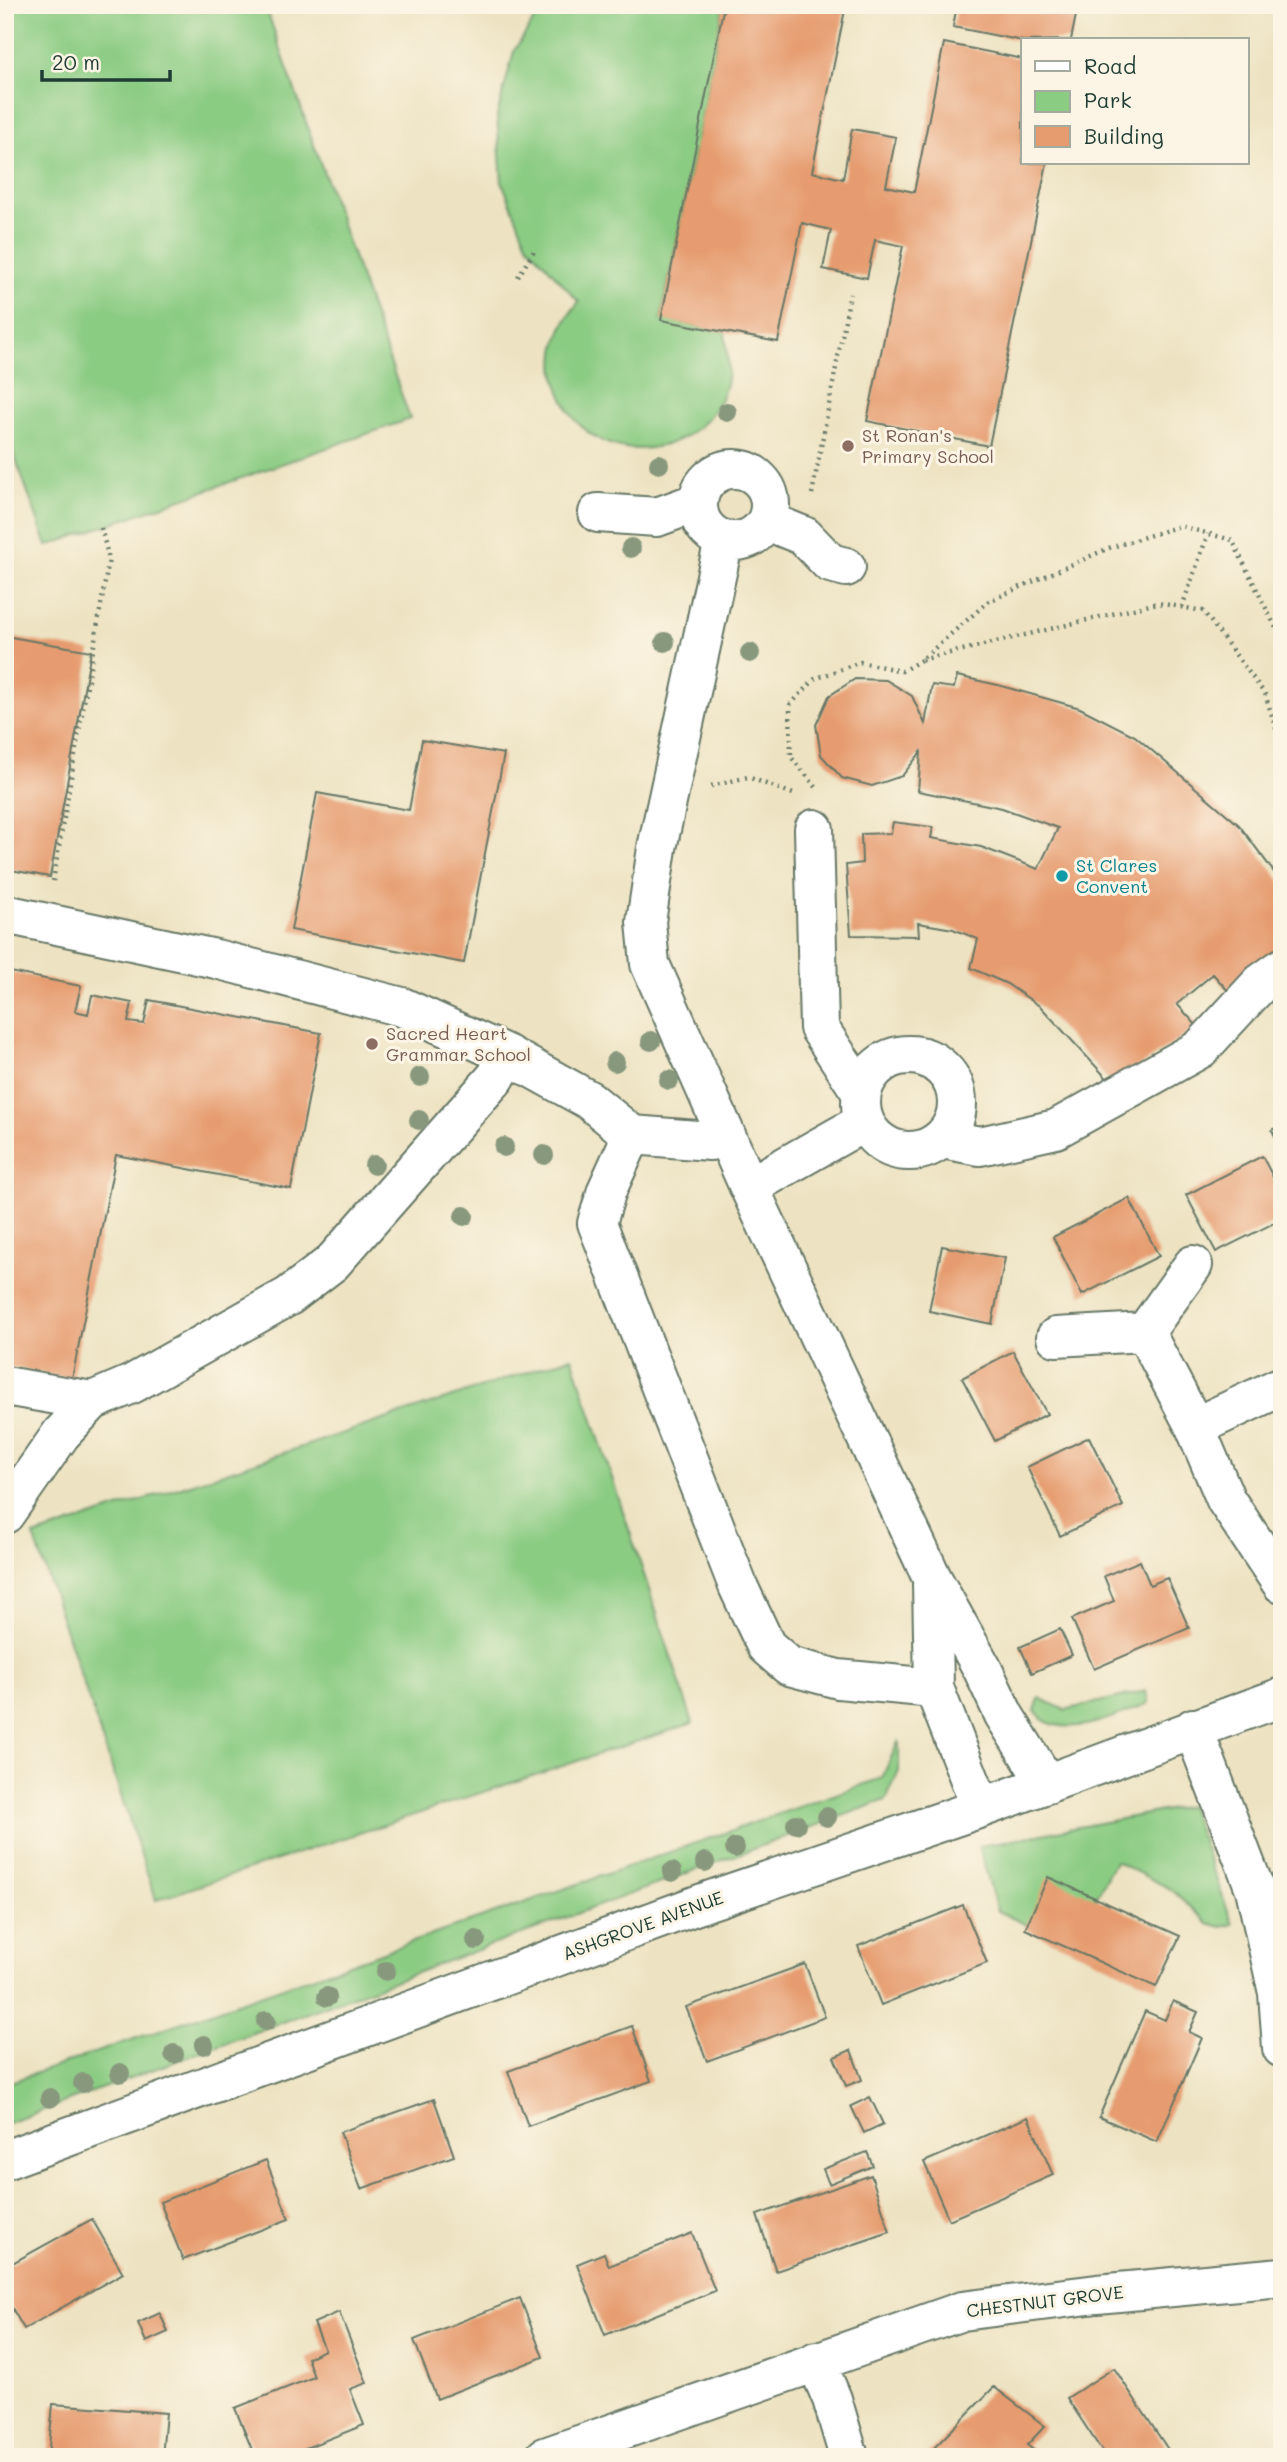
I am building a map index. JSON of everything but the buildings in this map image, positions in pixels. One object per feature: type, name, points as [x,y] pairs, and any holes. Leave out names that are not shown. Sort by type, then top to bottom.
[{"type":"street","points":[[739,468],[759,478],[767,487],[771,510],[760,531],[749,538],[724,540],[713,535],[704,526],[698,502],[707,480],[716,473],[739,468]]},
{"type":"street","points":[[598,513],[657,517],[698,502]]},
{"type":"street","points":[[767,521],[804,536],[830,563],[846,566]]},
{"type":"street","points":[[724,540],[657,848],[646,922],[650,964],[749,1187],[932,1578],[982,1668],[1003,1715],[1047,1784]]},
{"type":"street","points":[[749,1187],[863,1107],[877,1066],[904,1054],[934,1060],[955,1083],[958,1113],[942,1139],[914,1152],[884,1145],[863,1107],[819,1027],[814,829]]},
{"type":"street","points":[[5,914],[216,959],[402,1007],[508,1055],[589,1100],[632,1135],[710,1141],[726,1135]]},
{"type":"street","points":[[942,1139],[980,1146],[1056,1129],[1200,1049],[1261,983],[1282,968]]},
{"type":"street","points":[[5,1514],[61,1434],[92,1401],[132,1384],[289,1296],[332,1263],[496,1077],[508,1055]]},
{"type":"street","points":[[632,1135],[607,1190],[597,1223],[738,1586],[766,1646],[789,1666],[838,1679],[934,1688]]},
{"type":"street","points":[[1145,1332],[1193,1265]]},
{"type":"street","points":[[1056,1338],[1145,1332]]},
{"type":"street","points":[[1145,1332],[1195,1427],[1226,1500],[1282,1584]]},
{"type":"street","points":[[1195,1427],[1282,1386]]},
{"type":"street","points":[[5,1387],[92,1401]]},
{"type":"street","points":[[932,1578],[934,1688],[981,1808]]},
{"type":"street","name":"ASHGROVE AVENUE","points":[[5,2160],[711,1900],[981,1808],[1282,1697]]},
{"type":"street","points":[[1193,1728],[1255,1889],[1278,1993],[1282,2048]]},
{"type":"street","name":"CHESTNUT GROVE","points":[[545,2457],[962,2311],[1097,2294],[1282,2277]]},
{"type":"street","points":[[816,2361],[832,2399],[849,2457]]},
{"type":"path","points":[[518,277],[534,251]]},
{"type":"path","points":[[804,536],[850,293]]},
{"type":"path","points":[[814,829],[816,787],[791,757],[790,705],[815,679],[860,662],[902,671],[921,660],[989,601],[1097,553],[1180,526],[1232,540],[1282,640]]},
{"type":"path","points":[[46,923],[109,559],[101,528]]},
{"type":"path","points":[[1182,607],[1208,534]]},
{"type":"path","points":[[921,660],[1158,603],[1203,611],[1265,694],[1282,747]]},
{"type":"path","points":[[668,793],[704,788],[748,777],[803,799],[814,829]]},
{"type":"green space","points":[[5,5],[265,5],[410,419],[47,546],[5,429]]},
{"type":"green space","points":[[544,5],[724,5],[661,319],[725,332],[727,376],[724,391],[714,410],[700,426],[682,438],[662,446],[641,449],[620,447],[600,440],[582,427],[570,413],[558,386],[554,363],[561,331],[579,302],[527,244],[502,182],[497,116],[514,51]]},
{"type":"green space","points":[[572,1357],[693,1723],[156,1900],[34,1536]]},
{"type":"green space","points":[[1146,1691],[1149,1703],[1113,1718],[1085,1725],[1059,1726],[1045,1721],[1035,1711],[1039,1698],[1065,1710]]},
{"type":"green space","points":[[899,1740],[899,1771],[886,1800],[5,2124],[5,2084],[882,1778]]},
{"type":"green space","points":[[1189,1806],[1233,1924],[1222,1927],[1208,1923],[1171,1889],[1115,1861],[1096,1898],[1027,1925],[997,1911],[979,1846]]},
{"type":"place","name":"St Ronan's Primary School","points":[[848,446]]},
{"type":"place","name":"St Clares Convent","points":[[1062,876]]},
{"type":"place","name":"Sacred Heart Grammar School","points":[[372,1044]]}]
